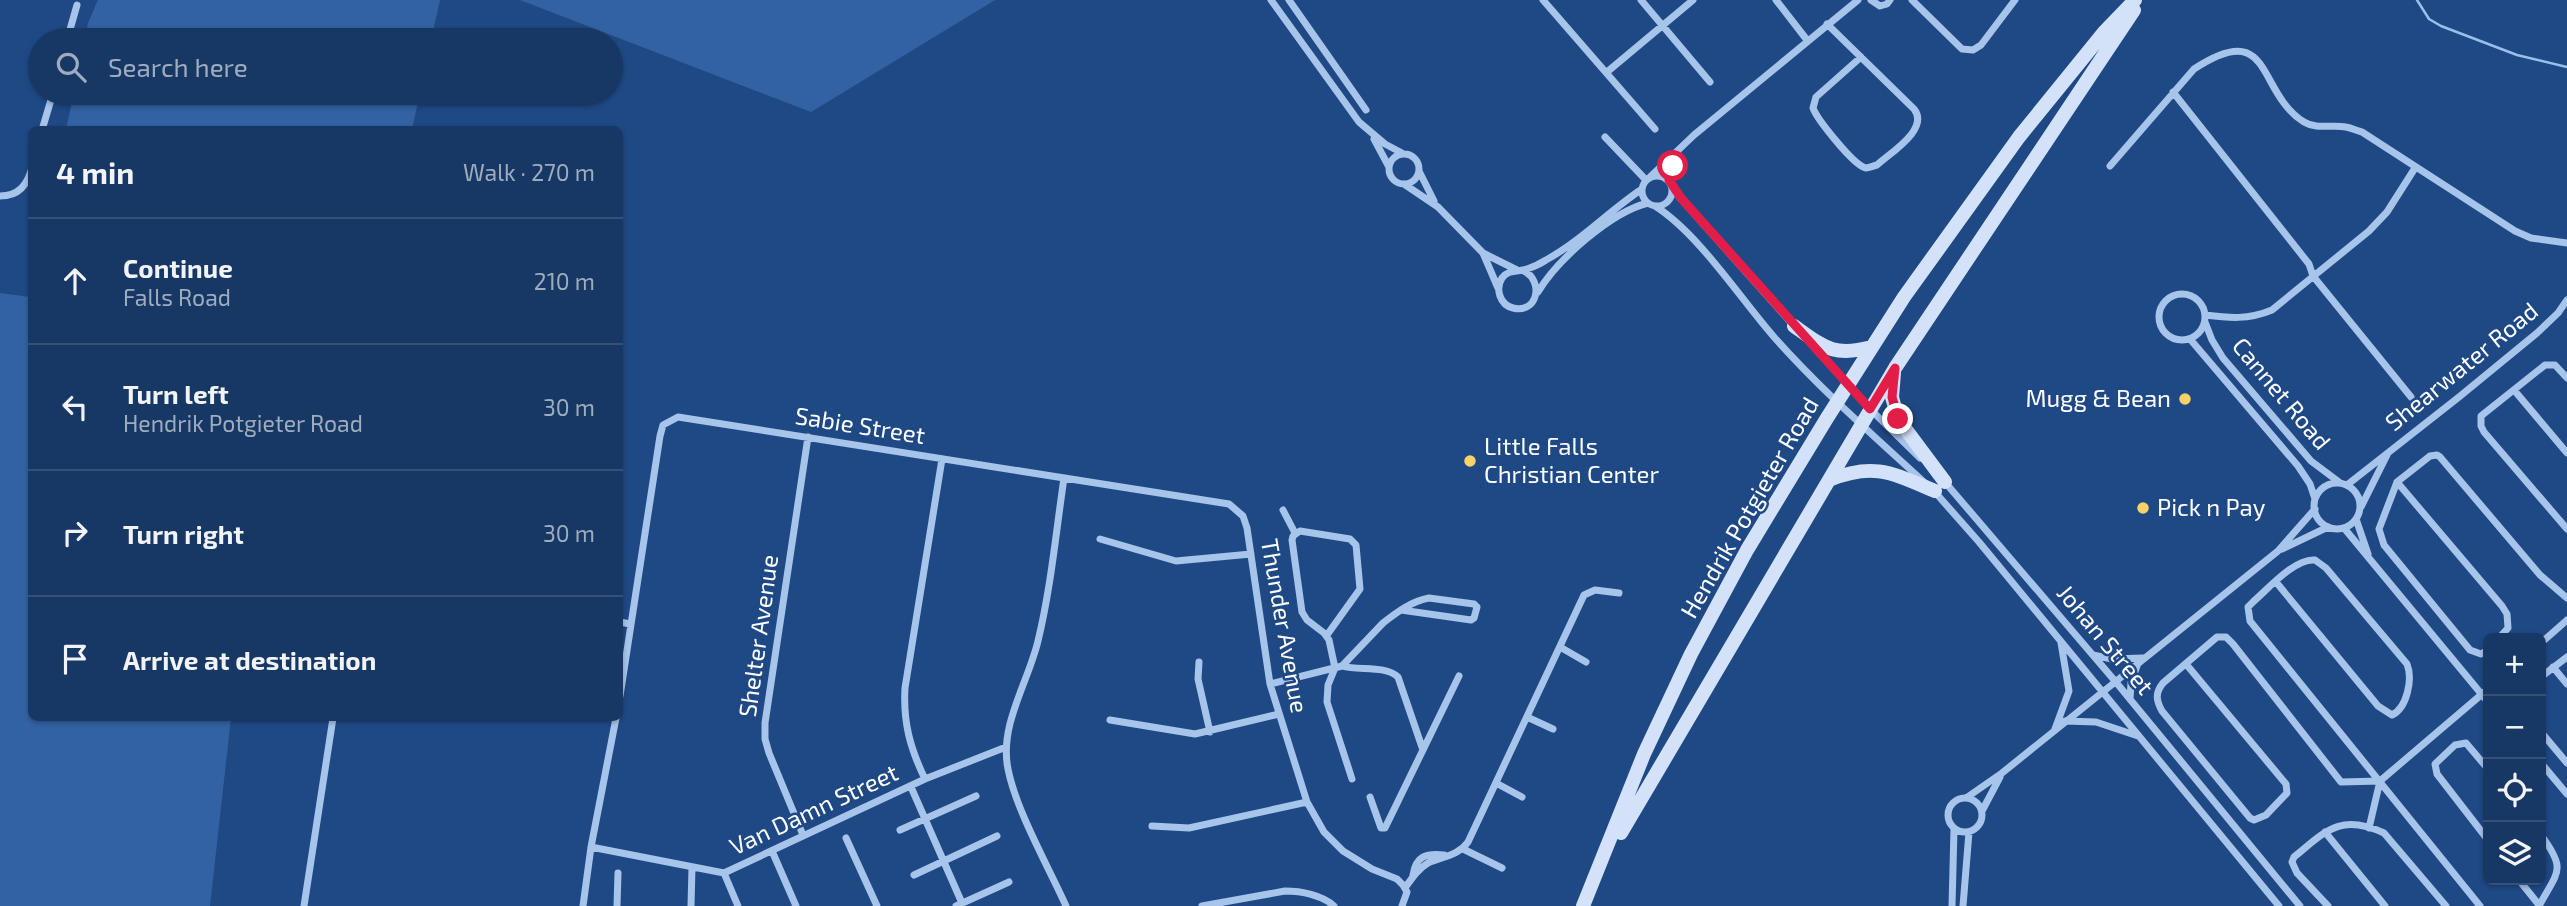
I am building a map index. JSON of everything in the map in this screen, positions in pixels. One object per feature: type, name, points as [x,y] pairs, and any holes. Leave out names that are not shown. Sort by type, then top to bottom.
[{"type":"main road","name":"Hendrik Potgieter Road","points":[[1583,906],[1644,754],[1691,654],[1747,550],[1837,402],[1905,297],[2019,137],[2105,31],[2134,0]]},
{"type":"main road","name":"Hendrik Potgieter Road","points":[[1602,864],[1895,368],[2141,0]]},
{"type":"main road","points":[[1794,326],[1829,350],[1845,352],[1872,347]]},
{"type":"main road","points":[[1895,368],[1892,397],[1898,419],[1940,487]]},
{"type":"main road","points":[[1829,480],[1849,472],[1879,471],[1940,487]]},
{"type":"street","points":[[1271,0],[1348,108],[1370,132],[1389,167],[1391,177],[1438,207]]},
{"type":"street","points":[[1289,0],[1366,110]]},
{"type":"street","points":[[1543,0],[1655,129]]},
{"type":"street","points":[[1641,0],[1710,82]]},
{"type":"street","points":[[1606,72],[1693,0]]},
{"type":"street","points":[[1776,0],[1807,40]]},
{"type":"street","points":[[1499,290],[1499,284],[1506,274],[1547,260],[1642,189],[1648,178],[1678,150],[1858,0]]},
{"type":"street","points":[[1871,0],[1880,6],[1890,0]]},
{"type":"street","points":[[1912,0],[1962,49],[1968,51],[1982,45],[2015,0]]},
{"type":"street","points":[[70,28],[77,5]]},
{"type":"street","points":[[1826,24],[1861,57],[1914,109],[1919,121],[1912,134],[1870,168],[1864,168],[1852,158],[1813,108],[1816,97],[1861,57]]},
{"type":"street","points":[[2110,166],[2194,69],[2208,60],[2241,50],[2254,57],[2294,114],[2305,123],[2316,127],[2346,127],[2362,132],[2515,231],[2567,243]]},
{"type":"street","points":[[2173,92],[2309,264],[2313,276],[2411,397]]},
{"type":"street","points":[[43,126],[49,105]]},
{"type":"street","points":[[1370,132],[1402,153],[1415,158],[1429,194],[1438,207],[1483,253],[1504,302],[1515,309],[1528,306],[1556,267],[1576,248],[1624,212],[1652,204],[1663,205],[1670,199],[1670,183],[1678,150]]},
{"type":"street","points":[[1605,137],[1648,178]]},
{"type":"street","points":[[1389,167],[1393,158],[1402,153]]},
{"type":"street","points":[[2205,318],[2256,317],[2272,310],[2369,231],[2387,212],[2415,168]]},
{"type":"street","points":[[1404,184],[1412,181],[1419,170]]},
{"type":"street","points":[[1648,178],[1660,176],[1670,183]]},
{"type":"street","points":[[0,196],[15,194],[23,188],[28,177]]},
{"type":"street","name":"Johan Street","points":[[1670,183],[1794,326],[2092,654],[2300,906]]},
{"type":"street","points":[[1642,189],[1652,204]]},
{"type":"street","name":"Johan Street","points":[[1652,204],[1681,226],[1775,337],[1837,402],[1861,425],[1940,487],[2102,692],[2279,906]]},
{"type":"street","points":[[2554,241],[2567,250]]},
{"type":"street","points":[[1483,253],[1534,278],[1538,290],[1536,296]]},
{"type":"street","points":[[1717,268],[1731,255]]},
{"type":"street","points":[[2177,295],[2190,296],[2200,303],[2205,318],[2200,332],[2190,339],[2171,338],[2164,331],[2159,319],[2162,307],[2177,295]]},
{"type":"street","name":"Shearwater Road","points":[[2343,484],[2459,397],[2558,313],[2567,300]]},
{"type":"street","name":"Shearwater Road","points":[[2558,313],[2567,310]]},
{"type":"street","name":"Cannet Road","points":[[2205,318],[2212,340],[2223,358],[2311,461],[2343,484]]},
{"type":"street","name":"Cannet Road","points":[[2190,339],[2298,466],[2310,484],[2315,499]]},
{"type":"street","points":[[2567,378],[2554,365],[2545,365],[2481,416],[2481,426],[2567,529]]},
{"type":"street","points":[[2514,390],[2567,453]]},
{"type":"street","name":"Sabie Street","points":[[630,624],[660,436],[663,425],[678,417],[1064,478]]},
{"type":"street","name":"Shelter Avenue","points":[[803,835],[769,753],[765,740],[765,723],[808,437]]},
{"type":"street","name":"Shearwater Road","points":[[2360,510],[2389,452]]},
{"type":"street","points":[[2483,653],[2470,650],[2384,545],[2379,529],[2397,482],[2430,456],[2440,457],[2540,575],[2567,598]]},
{"type":"street","points":[[925,779],[907,734],[905,688],[942,458]]},
{"type":"street","points":[[1064,478],[1040,632],[1009,725],[1006,747],[1007,769],[1018,801],[1066,906]]},
{"type":"street","name":"Thunder Avenue","points":[[1064,478],[1229,505],[1243,516],[1270,684],[1307,803],[1324,832],[1343,851],[1372,869],[1397,879],[1405,888]]},
{"type":"street","points":[[2397,482],[2502,606],[2507,614],[2508,628],[2504,633]]},
{"type":"street","points":[[2278,551],[2329,527],[2344,528],[2356,519],[2360,510],[2358,495],[2343,484],[2325,486],[2315,499],[2319,520],[2329,527]]},
{"type":"street","points":[[1952,906],[1954,829],[1948,820],[1948,809],[1955,801],[1966,798],[2002,773],[2278,551],[2315,509]]},
{"type":"street","points":[[1283,510],[1296,533]]},
{"type":"street","points":[[2356,519],[2369,558]]},
{"type":"street","points":[[2344,528],[2483,690]]},
{"type":"street","points":[[1327,635],[1360,589],[1355,542],[1304,531],[1296,533],[1292,540],[1302,612],[1307,620],[1327,635],[1338,667]]},
{"type":"street","points":[[1100,539],[1176,561],[1251,554]]},
{"type":"street","points":[[2276,582],[2378,706],[2392,715],[2401,708],[2410,679],[2407,664],[2326,568],[2315,560],[2308,559],[2294,566],[2276,582],[2248,607],[2250,621],[2480,906]]},
{"type":"street","points":[[1402,906],[1406,898],[1405,888],[1413,876],[1426,864],[1463,849],[1587,592],[1595,590],[1619,593]]},
{"type":"street","points":[[1352,779],[1327,702],[1328,685],[1338,667],[1383,623],[1401,610],[1414,602],[1429,598],[1474,604],[1476,607],[1471,620],[1401,610]]},
{"type":"street","points":[[2546,639],[2567,620]]},
{"type":"street","points":[[623,623],[630,624],[623,674]]},
{"type":"street","points":[[2186,664],[2286,784],[2287,793],[2260,819],[2250,818],[2158,704],[2158,690],[2211,640],[2217,637],[2226,637],[2341,782],[2380,781]]},
{"type":"street","points":[[2054,730],[2069,691],[2061,641]]},
{"type":"street","points":[[1560,647],[1586,662]]},
{"type":"street","points":[[2092,654],[2112,659],[2141,660]]},
{"type":"street","points":[[2546,673],[2567,657]]},
{"type":"street","points":[[2130,699],[2131,682],[2141,660]]},
{"type":"street","points":[[1199,662],[1198,679],[1210,732]]},
{"type":"street","points":[[1270,684],[1338,667],[1390,671],[1400,680],[1423,751]]},
{"type":"street","points":[[2553,667],[2567,684]]},
{"type":"street","points":[[1370,797],[1381,828],[1385,828],[1459,676]]},
{"type":"street","points":[[2370,828],[2380,781],[2483,694]]},
{"type":"street","points":[[1110,720],[1177,732],[1210,732],[1279,714]]},
{"type":"street","points":[[1527,717],[1553,729]]},
{"type":"street","points":[[304,906],[333,721]]},
{"type":"street","points":[[583,906],[591,847],[615,721]]},
{"type":"street","points":[[2065,721],[2096,722],[2139,736]]},
{"type":"street","points":[[2546,738],[2567,763]]},
{"type":"street","points":[[2483,762],[2466,743],[2455,746],[2435,764],[2437,774],[2483,834]]},
{"type":"street","name":"Van Damn Street","points":[[591,847],[724,873],[925,779],[1006,747]]},
{"type":"street","points":[[2546,769],[2567,794]]},
{"type":"street","points":[[1963,906],[1969,832],[1981,822],[1982,811],[2002,773]]},
{"type":"street","points":[[1496,783],[1522,797]]},
{"type":"street","points":[[911,787],[944,862],[959,905],[1009,883]]},
{"type":"street","points":[[900,830],[976,796]]},
{"type":"street","points":[[1966,798],[1976,802],[1982,811]]},
{"type":"street","points":[[1152,826],[1189,828],[1307,803]]},
{"type":"street","points":[[2328,906],[2297,873],[2292,862],[2294,857],[2325,832],[2341,825],[2370,828],[2388,835],[2446,906]]},
{"type":"street","points":[[1954,829],[1969,832]]},
{"type":"street","points":[[2325,832],[2385,906]]},
{"type":"street","points":[[914,875],[997,836]]},
{"type":"street","points":[[846,838],[877,906]]},
{"type":"street","points":[[2523,885],[2539,906],[2558,875],[2559,867],[2553,850],[2546,841]]},
{"type":"street","points":[[1463,849],[1502,868]]},
{"type":"street","points":[[772,851],[796,906]]},
{"type":"street","points":[[691,906],[692,867]]},
{"type":"street","points":[[617,906],[618,873]]},
{"type":"street","points":[[724,873],[738,906]]},
{"type":"street","points":[[1202,906],[1285,891],[1298,891],[1327,900],[1334,906]]},
{"type":"shaded area","points":[[98,0],[440,0],[434,28],[87,28]]},
{"type":"shaded area","points":[[520,0],[995,0],[811,112],[623,40],[623,28],[593,28]]},
{"type":"shaded area","points":[[71,105],[417,105],[413,126],[67,126]]},
{"type":"shaded area","points":[[0,293],[28,297],[28,721],[231,721],[210,906],[0,906]]},
{"type":"waterway","points":[[2417,0],[2429,19],[2441,26],[2517,55],[2567,67]]},
{"type":"place","name":"Mugg & Bean","points":[[2185,399]]},
{"type":"place","name":"Little Falls Christian Center","points":[[1470,461]]},
{"type":"place","name":"Pick n Pay","points":[[2143,508]]},
{"type":"route","points":[[1673,166],[1669,180],[1681,198],[1870,409],[1895,368],[1892,397],[1898,419]]}]
